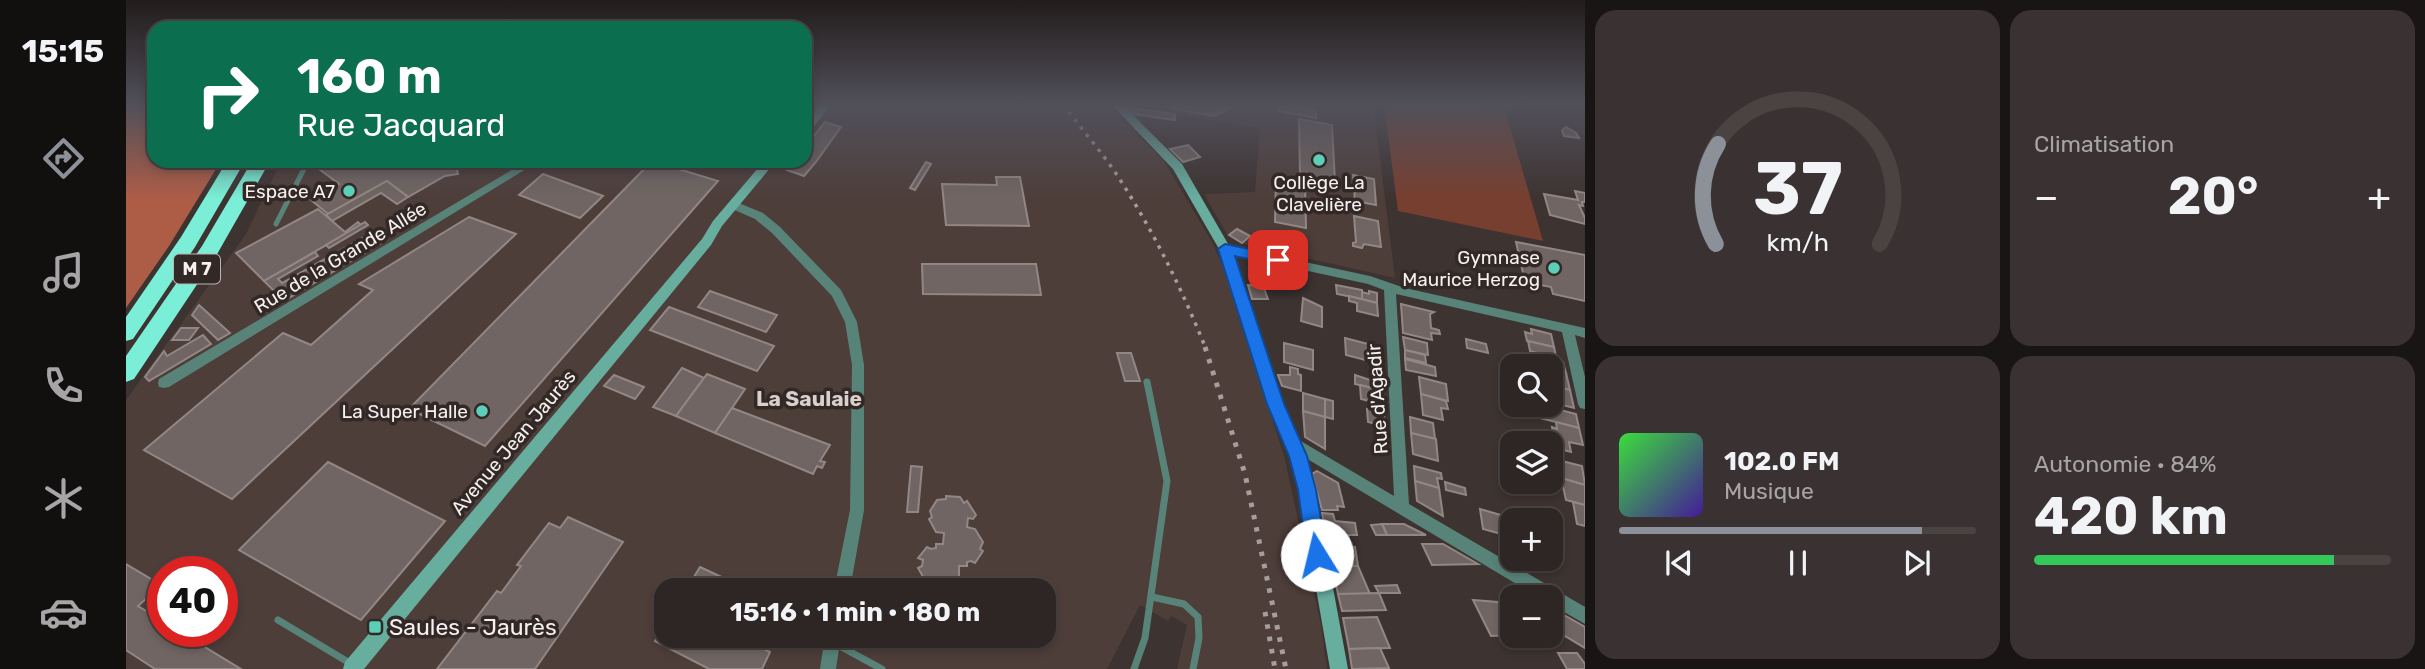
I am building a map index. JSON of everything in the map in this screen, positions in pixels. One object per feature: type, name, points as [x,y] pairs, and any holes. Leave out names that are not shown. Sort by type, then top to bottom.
[{"type":"highway","name":"M 7","points":[[126,333],[188,242],[232,168]]},
{"type":"highway","name":"M 7","points":[[126,373],[174,305],[257,168]]},
{"type":"highway","points":[[126,384],[174,305]]},
{"type":"main road","points":[[1147,135],[1178,167],[1225,249],[1276,404],[1294,444],[1307,490],[1339,669]]},
{"type":"main road","name":"Avenue Jean Jaurès","points":[[738,206],[765,168]]},
{"type":"main road","name":"Avenue Jean Jaurès","points":[[354,667],[707,242],[774,168]]},
{"type":"street","name":"Rue de la Grande Allée","points":[[164,383],[522,168]]},
{"type":"street","points":[[738,206],[764,219],[785,239],[837,293],[851,322],[858,365],[857,510],[844,578]]},
{"type":"street","points":[[1225,249],[1370,280],[1403,292],[1585,333]]},
{"type":"street","name":"Rue d'Agadir","points":[[1390,286],[1402,508]]},
{"type":"street","points":[[1567,329],[1585,404]]},
{"type":"street","points":[[1294,444],[1585,616]]},
{"type":"street","points":[[828,669],[831,648]]},
{"type":"lane","points":[[276,224],[304,168]]},
{"type":"lane","points":[[1134,669],[1145,638],[1167,481],[1147,382]]},
{"type":"lane","points":[[1152,597],[1175,600],[1195,610],[1200,618],[1193,669]]},
{"type":"lane","points":[[278,620],[354,667]]},
{"type":"lane","points":[[849,648],[882,669]]},
{"type":"shaded area","points":[[126,135],[147,135],[147,168],[217,168],[169,246],[126,308]]},
{"type":"shaded area","points":[[812,135],[1138,135],[1164,161],[1212,242],[1224,269],[1284,456],[1321,625],[1327,669],[1177,669],[1187,625],[1171,616],[1168,621],[1140,605],[1107,669],[126,669],[126,400],[246,234],[278,168],[812,168]]},
{"type":"shaded area","name":"Collège La Clavelière","points":[[1259,135],[1377,135],[1395,278],[1244,244],[1227,234],[1204,194],[1255,192]]},
{"type":"shaded area","points":[[1388,135],[1512,135],[1543,241],[1398,211]]},
{"type":"building","points":[[814,135],[835,135],[812,167],[812,138]]},
{"type":"building","points":[[1299,135],[1333,135],[1335,182],[1300,175]]},
{"type":"building","points":[[1188,145],[1200,157],[1183,162],[1170,149]]},
{"type":"building","points":[[926,162],[931,164],[915,190],[910,188]]},
{"type":"building","name":"Espace A7","points":[[318,168],[460,168],[457,170],[458,174],[445,176],[408,197],[387,181],[328,214],[311,200],[339,184]]},
{"type":"building","points":[[645,168],[675,168],[718,181],[485,446],[409,409]]},
{"type":"building","points":[[789,168],[811,168],[804,176],[787,170]]},
{"type":"building","points":[[543,174],[603,196],[580,218],[519,195]]},
{"type":"building","points":[[1353,175],[1374,179],[1376,205],[1355,201]]},
{"type":"building","points":[[1276,176],[1305,182],[1306,228],[1275,222]]},
{"type":"building","points":[[996,177],[1020,177],[1029,226],[946,225],[942,184],[997,185]]},
{"type":"building","points":[[387,181],[408,197],[397,204],[381,193],[332,221],[326,215]]},
{"type":"building","points":[[1575,191],[1585,193],[1583,206],[1579,205],[1585,224],[1550,215],[1544,194],[1578,200]]},
{"type":"building","points":[[318,209],[345,232],[358,222],[361,225],[264,281],[236,253]]},
{"type":"building","points":[[1354,216],[1378,221],[1381,247],[1364,244],[1362,248],[1353,246],[1356,242]]},
{"type":"building","points":[[469,217],[516,234],[232,499],[144,450],[283,333],[311,345],[373,290],[359,284]]},
{"type":"building","points":[[365,222],[368,225],[329,248],[326,245]]},
{"type":"building","points":[[1237,229],[1250,236],[1242,243],[1229,235]]},
{"type":"building","points":[[375,231],[386,240],[284,301],[264,281],[315,252],[318,256],[278,279],[282,283]]},
{"type":"building","name":"Gymnase Maurice Herzog","points":[[1516,242],[1585,255],[1585,301],[1553,294],[1551,287],[1525,282]]},
{"type":"building","points":[[922,264],[1036,264],[1041,295],[923,294]]},
{"type":"building","points":[[1248,285],[1263,286],[1268,299],[1252,299]]},
{"type":"building","points":[[1336,285],[1362,290],[1362,299],[1337,294]]},
{"type":"building","points":[[710,291],[777,315],[766,332],[698,307]]},
{"type":"building","points":[[1369,291],[1377,293],[1377,303],[1362,299],[1362,292],[1369,294]]},
{"type":"building","points":[[1349,296],[1377,303],[1378,316],[1357,311],[1357,303],[1349,301]]},
{"type":"building","points":[[1303,298],[1322,307],[1322,327],[1301,321]]},
{"type":"building","points":[[1401,304],[1434,312],[1430,314],[1431,328],[1439,330],[1440,334],[1431,333],[1432,340],[1403,333]]},
{"type":"building","points":[[199,305],[230,333],[218,340],[192,315]]},
{"type":"building","points":[[669,307],[774,346],[757,371],[650,330]]},
{"type":"building","points":[[181,328],[198,328],[189,340],[172,340]]},
{"type":"building","points":[[1531,329],[1551,334],[1554,347],[1527,341],[1525,332],[1532,334]]},
{"type":"building","points":[[203,335],[211,344],[149,381],[145,377],[164,351],[167,356]]},
{"type":"building","points":[[1403,337],[1427,343],[1428,355],[1405,350]]},
{"type":"building","points":[[1345,338],[1368,344],[1369,361],[1346,355]]},
{"type":"building","points":[[1466,339],[1486,344],[1488,353],[1467,348]]},
{"type":"building","points":[[1528,341],[1554,347],[1556,354],[1537,354],[1530,351]]},
{"type":"building","points":[[1284,343],[1313,350],[1313,370],[1284,362]]},
{"type":"building","points":[[1405,350],[1425,355],[1426,363],[1405,358]]},
{"type":"building","points":[[1117,353],[1131,353],[1140,381],[1125,381]]},
{"type":"building","points":[[1405,359],[1435,367],[1436,376],[1406,370]]},
{"type":"building","points":[[1290,367],[1298,369],[1298,374],[1301,375],[1301,391],[1282,386],[1278,375],[1290,375]]},
{"type":"building","points":[[682,368],[704,378],[676,416],[653,407]]},
{"type":"building","points":[[1563,372],[1566,373],[1570,390],[1563,388]]},
{"type":"building","points":[[707,374],[745,389],[715,433],[676,416]]},
{"type":"building","points":[[614,375],[644,387],[635,399],[604,386]]},
{"type":"building","points":[[1355,375],[1382,384],[1383,391],[1355,384]]},
{"type":"building","points":[[1419,377],[1446,384],[1448,401],[1421,394]]},
{"type":"building","points":[[1360,385],[1383,391],[1384,405],[1361,399]]},
{"type":"building","points":[[1563,388],[1570,390],[1574,408],[1563,405]]},
{"type":"building","points":[[1303,393],[1325,399],[1325,417],[1303,411]]},
{"type":"building","points":[[1421,394],[1446,401],[1448,409],[1441,408],[1443,420],[1423,415]]},
{"type":"building","points":[[1325,399],[1333,401],[1333,419],[1325,417]]},
{"type":"building","points":[[732,408],[830,445],[820,461],[825,462],[822,468],[817,466],[813,474],[715,433]]},
{"type":"building","points":[[1367,409],[1384,413],[1385,426],[1368,422]]},
{"type":"building","points":[[1303,411],[1325,417],[1325,449],[1305,437]]},
{"type":"building","points":[[1563,411],[1576,414],[1579,428],[1536,417],[1563,417]]},
{"type":"building","points":[[1410,417],[1433,423],[1435,439],[1411,433]]},
{"type":"building","points":[[1556,422],[1579,428],[1583,445],[1569,442],[1571,452],[1563,450],[1563,431],[1553,431],[1552,427],[1557,429]]},
{"type":"building","points":[[1411,433],[1436,439],[1438,461],[1413,454]]},
{"type":"building","points":[[1563,461],[1582,466],[1585,485],[1563,479]]},
{"type":"building","points":[[328,462],[445,521],[361,620],[239,550]]},
{"type":"building","points":[[911,466],[922,467],[918,512],[907,512]]},
{"type":"building","points":[[1414,466],[1441,473],[1442,479],[1437,478],[1439,488],[1415,481]]},
{"type":"building","points":[[1317,471],[1338,483],[1344,507],[1337,506],[1338,510],[1322,510],[1312,474]]},
{"type":"building","points":[[1563,479],[1585,485],[1585,505],[1566,500]]},
{"type":"building","points":[[1415,481],[1439,488],[1443,516],[1417,501]]},
{"type":"building","points":[[1445,482],[1465,488],[1466,495],[1446,490]]},
{"type":"building","points":[[946,496],[960,497],[964,503],[967,501],[976,515],[973,519],[968,518],[967,527],[975,529],[983,542],[980,549],[983,551],[975,563],[971,561],[967,562],[967,566],[959,566],[959,578],[924,578],[918,568],[922,566],[923,560],[918,558],[927,547],[931,549],[936,548],[936,544],[943,544],[944,533],[936,532],[929,519],[932,517],[930,511],[937,500],[946,499]]},
{"type":"building","points":[[1573,502],[1585,505],[1585,526],[1577,524]]},
{"type":"building","points":[[1480,509],[1500,515],[1500,534],[1483,529]]},
{"type":"building","points":[[1322,513],[1333,514],[1335,521],[1355,523],[1357,535],[1326,535]]},
{"type":"building","points":[[568,517],[623,542],[535,669],[437,669],[497,591],[501,593],[521,566],[517,565],[549,523],[560,528]]},
{"type":"building","points":[[1382,524],[1404,524],[1426,535],[1387,535]]},
{"type":"building","points":[[1382,524],[1387,535],[1376,535],[1371,525]]},
{"type":"building","points":[[1326,535],[1341,535],[1342,545],[1355,547],[1358,566],[1332,566]]},
{"type":"building","points":[[1422,544],[1443,544],[1478,564],[1432,565]]},
{"type":"building","points":[[126,564],[147,577],[147,598],[138,606],[147,611],[147,647],[205,647],[241,669],[155,669],[126,650]]},
{"type":"building","points":[[1332,566],[1358,566],[1370,594],[1338,594]]},
{"type":"building","points":[[700,567],[724,578],[693,578]]},
{"type":"building","points":[[1397,585],[1400,593],[1379,593],[1375,586]]},
{"type":"building","points":[[1379,593],[1386,610],[1342,611],[1338,594]]},
{"type":"building","points":[[1473,600],[1498,602],[1500,606],[1500,636],[1491,636]]},
{"type":"building","points":[[1564,615],[1585,627],[1585,648],[1563,635]]},
{"type":"building","points":[[1377,617],[1390,648],[1349,649],[1343,618]]},
{"type":"building","points":[[668,648],[767,648],[770,652],[762,669],[709,669]]},
{"type":"building","points":[[1380,648],[1389,668],[1352,669],[1349,649]]},
{"type":"building","points":[[1558,653],[1577,653],[1585,664],[1585,669],[1567,669]]},
{"type":"railway","points":[[1087,135],[1115,172],[1153,236],[1206,349]]},
{"type":"railway","points":[[1205,347],[1245,474],[1286,669]]},
{"type":"railway","points":[[1265,612],[1275,669]]},
{"type":"place","name":"Collège La Clavelière","points":[[1319,160]]},
{"type":"place","name":"Espace A7","points":[[349,191]]},
{"type":"place","name":"Gymnase Maurice Herzog","points":[[1554,268]]},
{"type":"place","name":"La Super Halle","points":[[482,411]]},
{"type":"place","name":"Saules - Jaurès","points":[[375,627]]},
{"type":"district","name":"La Saulaie","points":[[809,399]]},
{"type":"route","points":[[1278,260],[1225,249],[1276,404],[1298,456],[1307,490],[1317,555]]}]
